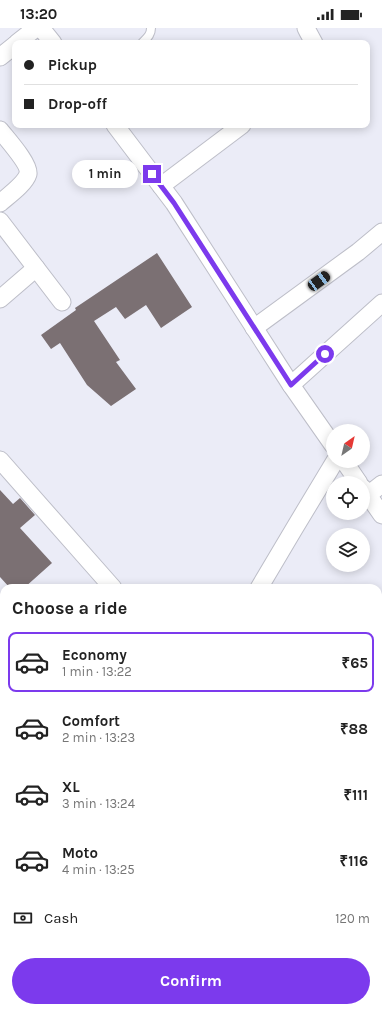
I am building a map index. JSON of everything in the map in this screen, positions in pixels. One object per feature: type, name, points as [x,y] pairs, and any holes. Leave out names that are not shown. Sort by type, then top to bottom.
[{"type":"street","points":[[21,40],[36,28]]},
{"type":"street","points":[[41,28],[51,40]]},
{"type":"street","points":[[306,28],[312,40]]},
{"type":"street","points":[[0,57],[12,47]]},
{"type":"street","points":[[117,128],[174,203],[291,385],[326,435]]},
{"type":"street","points":[[161,186],[238,128]]},
{"type":"street","points":[[0,130],[26,165],[28,173],[23,183],[0,203]]},
{"type":"street","points":[[0,221],[62,302]]},
{"type":"street","points":[[254,328],[358,252],[382,232]]},
{"type":"street","points":[[0,299],[36,268]]},
{"type":"street","points":[[291,385],[382,303]]},
{"type":"street","points":[[0,460],[109,584]]},
{"type":"street","points":[[261,584],[331,468]]},
{"type":"street","points":[[370,487],[382,484]]},
{"type":"street","points":[[370,499],[382,515]]},
{"type":"lane","points":[[146,40],[151,33],[151,28]]},
{"type":"building","points":[[157,253],[192,307],[161,328],[146,305],[125,319],[116,307],[94,321],[120,360],[116,362],[136,389],[111,406],[87,385],[60,343],[51,349],[41,335],[76,310],[75,308]]},
{"type":"building","points":[[0,490],[13,504],[20,498],[35,515],[20,528],[52,563],[28,584],[6,584],[0,577]]},
{"type":"route","points":[[152,174],[174,203],[291,385],[325,354]]}]
